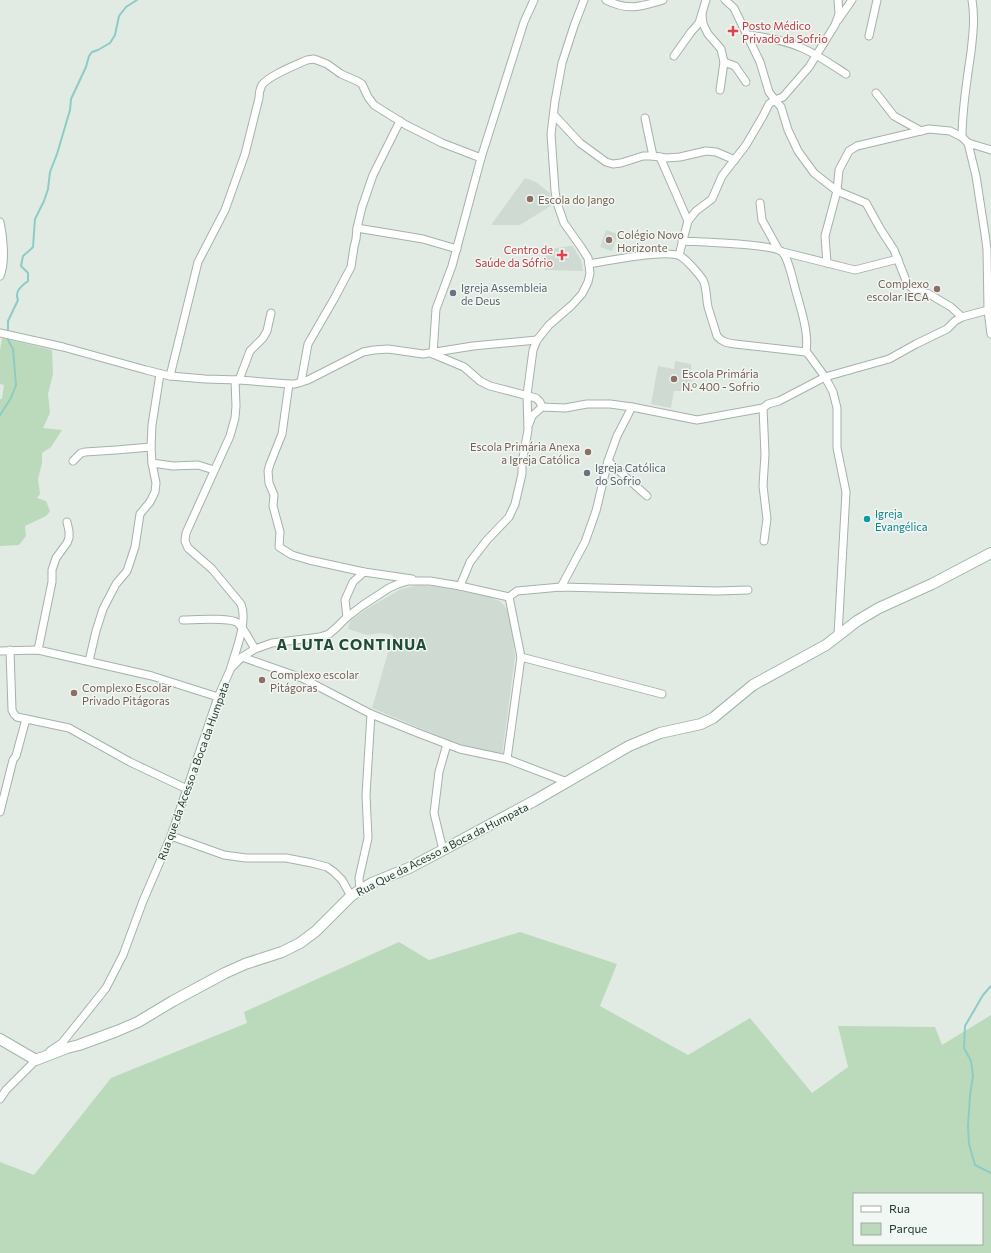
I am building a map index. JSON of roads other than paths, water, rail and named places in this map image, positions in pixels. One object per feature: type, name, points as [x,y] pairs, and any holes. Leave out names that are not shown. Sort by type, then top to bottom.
[{"type":"street","points":[[433,354],[436,309],[452,266],[481,158],[524,22],[534,0]]},
{"type":"street","points":[[528,430],[527,395],[533,350],[537,340],[549,325],[582,294],[588,282],[590,273],[589,264],[585,253],[564,223],[556,203],[551,134],[562,63],[584,0]]},
{"type":"street","points":[[606,0],[616,5],[631,8],[663,0]]},
{"type":"street","points":[[674,56],[699,23],[706,0]]},
{"type":"street","points":[[725,0],[734,8],[760,62],[769,92],[781,107],[788,130],[798,151],[814,172],[837,191],[866,203],[894,250],[907,283],[914,290],[929,294],[951,307],[962,317]]},
{"type":"street","points":[[835,25],[839,14],[838,0]]},
{"type":"street","points":[[679,255],[688,221],[696,212],[712,199],[722,176],[746,145],[769,104],[783,97],[809,67],[852,0]]},
{"type":"street","points":[[869,36],[877,0]]},
{"type":"street","points":[[962,137],[963,107],[973,27],[974,13],[972,0]]},
{"type":"street","points":[[702,15],[708,34],[721,49],[724,62],[720,90]]},
{"type":"street","points":[[747,35],[801,47],[846,74]]},
{"type":"street","points":[[170,376],[198,262],[225,210],[245,154],[260,91],[263,84],[269,78],[307,60],[314,59],[327,64],[341,74],[362,84],[368,97],[374,105],[406,125],[442,143],[481,158]]},
{"type":"street","points":[[724,62],[735,66],[746,82]]},
{"type":"street","points":[[876,94],[894,116],[921,131]]},
{"type":"street","points":[[554,115],[580,143],[606,162],[613,164],[643,156],[680,157],[706,151],[716,152],[735,160]]},
{"type":"street","points":[[645,118],[657,156],[688,221]]},
{"type":"street","points":[[300,382],[308,344],[351,268],[362,207],[373,175],[400,121]]},
{"type":"street","points":[[827,263],[825,236],[837,191],[839,170],[849,151],[856,146],[921,131],[950,131],[962,137],[968,144],[976,176],[987,249],[988,310],[991,334]]},
{"type":"street","points":[[968,144],[991,150]]},
{"type":"street","points":[[760,203],[762,220],[780,251],[786,258],[803,316],[807,339],[806,352]]},
{"type":"street","points":[[0,222],[3,240],[2,268],[0,276]]},
{"type":"street","points":[[357,228],[424,239],[457,249]]},
{"type":"street","points":[[682,241],[759,246],[855,270],[898,259]]},
{"type":"street","points":[[589,264],[622,258],[666,254],[679,255],[686,260],[702,279],[705,285],[708,306],[718,336],[721,340],[734,344],[806,352],[825,377],[837,408],[838,448],[846,492],[838,635]]},
{"type":"street","points":[[460,586],[470,562],[487,540],[509,517],[515,504],[522,474],[522,463],[528,430],[532,416],[542,407],[565,408],[587,404],[610,404],[697,420],[763,408],[768,404],[779,402],[825,377],[889,359],[948,329],[955,321],[962,317],[988,310]]},
{"type":"street","points":[[231,668],[242,627],[244,609],[242,604],[212,569],[188,548],[185,541],[186,533],[230,436],[235,418],[237,380],[250,351],[263,338],[267,331],[271,313]]},
{"type":"street","points":[[0,333],[63,347],[170,376],[289,384],[300,382],[363,352],[374,350],[388,349],[433,354],[473,346],[537,340]]},
{"type":"street","points":[[433,354],[464,366],[480,380],[490,386],[536,398],[542,407]]},
{"type":"street","points":[[89,661],[103,609],[116,584],[127,571],[135,547],[140,514],[150,502],[155,492],[156,483],[152,463],[151,447],[152,425],[160,374]]},
{"type":"street","points":[[289,384],[282,434],[268,471],[274,496],[272,506],[280,532],[278,543],[279,547],[292,555],[364,572],[389,574],[460,586],[509,597],[517,591],[561,588],[717,591],[748,590]]},
{"type":"street","points":[[561,588],[585,542],[591,527],[608,461],[617,436],[632,407]]},
{"type":"street","points":[[763,408],[765,454],[763,486],[767,519],[764,541]]},
{"type":"street","points":[[73,461],[81,453],[85,452],[151,447]]},
{"type":"street","points":[[608,461],[647,496]]},
{"type":"street","points":[[152,463],[173,466],[198,465],[214,470]]},
{"type":"street","points":[[38,650],[52,582],[52,570],[56,558],[69,538],[70,531],[67,522]]},
{"type":"street","name":"Rua Que da Acesso a Boca da Humpata","points":[[36,1060],[67,1048],[117,1032],[232,970],[282,952],[300,943],[316,931],[351,896],[372,883],[409,868],[443,850],[597,766],[630,746],[660,733],[701,724],[713,718],[753,685],[826,645],[857,621],[879,608],[932,584],[991,553]]},
{"type":"street","points":[[347,617],[345,600],[353,582],[364,572]]},
{"type":"street","name":"Rua que da Acesso a Boca da Humpata","points":[[0,1099],[6,1090],[36,1060],[62,1044],[106,988],[123,955],[143,901],[171,836],[218,698],[231,668],[255,649],[272,643],[286,640],[320,637],[329,634],[347,617],[389,588],[408,581],[419,580]]},
{"type":"street","points":[[507,759],[521,657],[509,597]]},
{"type":"street","points":[[182,620],[236,622],[242,627],[255,649]]},
{"type":"street","points":[[10,650],[12,710],[17,717],[69,728],[130,762],[187,789]]},
{"type":"street","points":[[0,651],[38,650],[152,676],[218,698]]},
{"type":"street","points":[[521,657],[662,694]]},
{"type":"street","points":[[242,658],[302,678],[372,714],[406,729],[460,749],[507,759],[567,782]]},
{"type":"street","points":[[360,890],[359,878],[368,838],[366,795],[372,714]]},
{"type":"street","points":[[0,812],[13,760],[16,756],[26,719]]},
{"type":"street","points":[[443,850],[434,813],[439,772],[447,744]]},
{"type":"street","points":[[171,836],[224,855],[246,858],[286,858],[327,867],[342,880],[351,896]]},
{"type":"street","points":[[0,1039],[36,1060]]},
{"type":"waterway","points":[[0,415],[11,398],[16,385],[13,349],[8,340],[8,321],[18,300],[18,291],[28,281],[28,273],[21,266],[23,256],[33,247],[35,219],[48,189],[50,172],[70,110],[71,99],[86,67],[89,56],[92,52],[110,43],[115,35],[119,16],[126,7],[137,0]]},
{"type":"waterway","points":[[991,986],[983,995],[965,1026],[964,1048],[971,1061],[973,1076],[968,1126],[969,1144],[975,1165],[991,1173]]},
{"type":"place","name":"Posto Médico Privado da Sofrio","points":[[733,31]]},
{"type":"place","name":"Escola do Jango","points":[[530,199]]},
{"type":"place","name":"Colégio Novo Horizonte","points":[[609,240]]},
{"type":"place","name":"Centro de Saúde da Sófrio","points":[[562,255]]},
{"type":"place","name":"Complexo escolar IECA","points":[[937,289]]},
{"type":"place","name":"Igreja Assembleia de Deus","points":[[453,293]]},
{"type":"place","name":"Escola Primária N.º 400 - Sofrio","points":[[674,379]]},
{"type":"place","name":"Escola Primária Anexa a Igreja Católica","points":[[588,452]]},
{"type":"place","name":"Igreja Católica do Sofrio","points":[[587,473]]},
{"type":"place","name":"Igreja Evangélica","points":[[867,519]]},
{"type":"place","name":"Complexo escolar Pitágoras","points":[[262,680]]},
{"type":"place","name":"Complexo Escolar Privado Pitágoras","points":[[74,693]]},
{"type":"district","name":"A LUTA CONTINUA","points":[[352,644]]}]
